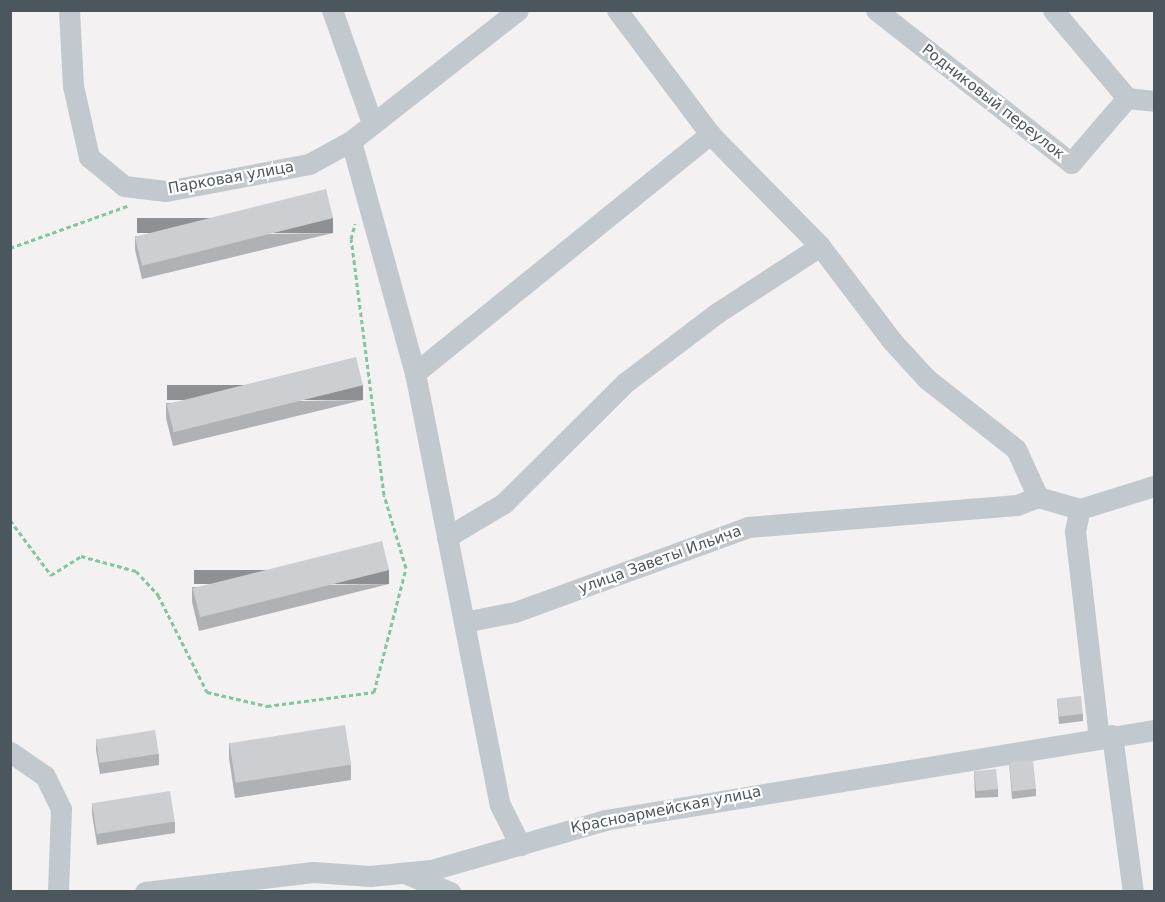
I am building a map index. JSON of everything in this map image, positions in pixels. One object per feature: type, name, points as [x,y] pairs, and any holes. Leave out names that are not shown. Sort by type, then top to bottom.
[{"type":"street","name":"Парковая улица","points":[[69,10],[73,86],[89,157],[124,186],[166,191],[309,164],[351,141],[518,10]]},
{"type":"street","points":[[332,10],[372,123]]},
{"type":"street","points":[[617,10],[710,134],[820,246],[927,379],[1017,448],[1038,497],[1080,509],[1155,486]]},
{"type":"street","name":"Родниковый переулок","points":[[876,10],[1071,163],[1127,98]]},
{"type":"street","points":[[1053,10],[1127,98],[1155,101]]},
{"type":"street","points":[[415,373],[710,134]]},
{"type":"street","points":[[351,141],[415,373],[500,805],[520,845]]},
{"type":"street","points":[[447,537],[504,503],[626,382],[717,313],[820,246]]},
{"type":"street","name":"улица Заветы Ильича","points":[[464,622],[514,612],[748,527],[1017,505],[1038,497]]},
{"type":"street","points":[[1080,509],[1075,531],[1106,736],[1133,891]]},
{"type":"street","name":"Красноармейская улица","points":[[145,891],[313,872],[344,876],[406,874],[520,845],[605,820],[1106,736],[1155,730]]},
{"type":"street","points":[[10,752],[45,776],[61,809],[58,891]]},
{"type":"street","points":[[406,874],[450,891]]},
{"type":"street","points":[[328,891],[344,876]]},
{"type":"path","points":[[10,248],[143,201]]},
{"type":"path","points":[[10,520],[51,575],[81,556],[136,571],[158,595],[207,692],[267,706],[374,692],[406,568],[384,495],[351,239],[357,219]]},
{"type":"building","points":[[326,189],[333,218],[142,266],[135,237]]},
{"type":"building","points":[[356,357],[363,385],[174,432],[167,404]]},
{"type":"building","points":[[382,541],[389,570],[200,617],[193,588]]},
{"type":"building","points":[[1081,696],[1083,714],[1059,716],[1057,699]]},
{"type":"building","points":[[345,725],[351,765],[236,783],[229,743]]},
{"type":"building","points":[[155,730],[159,754],[99,763],[96,739]]},
{"type":"building","points":[[1033,760],[1036,789],[1012,791],[1009,763]]},
{"type":"building","points":[[996,769],[998,789],[976,791],[974,771]]},
{"type":"building","points":[[170,791],[175,822],[97,834],[92,803]]}]
